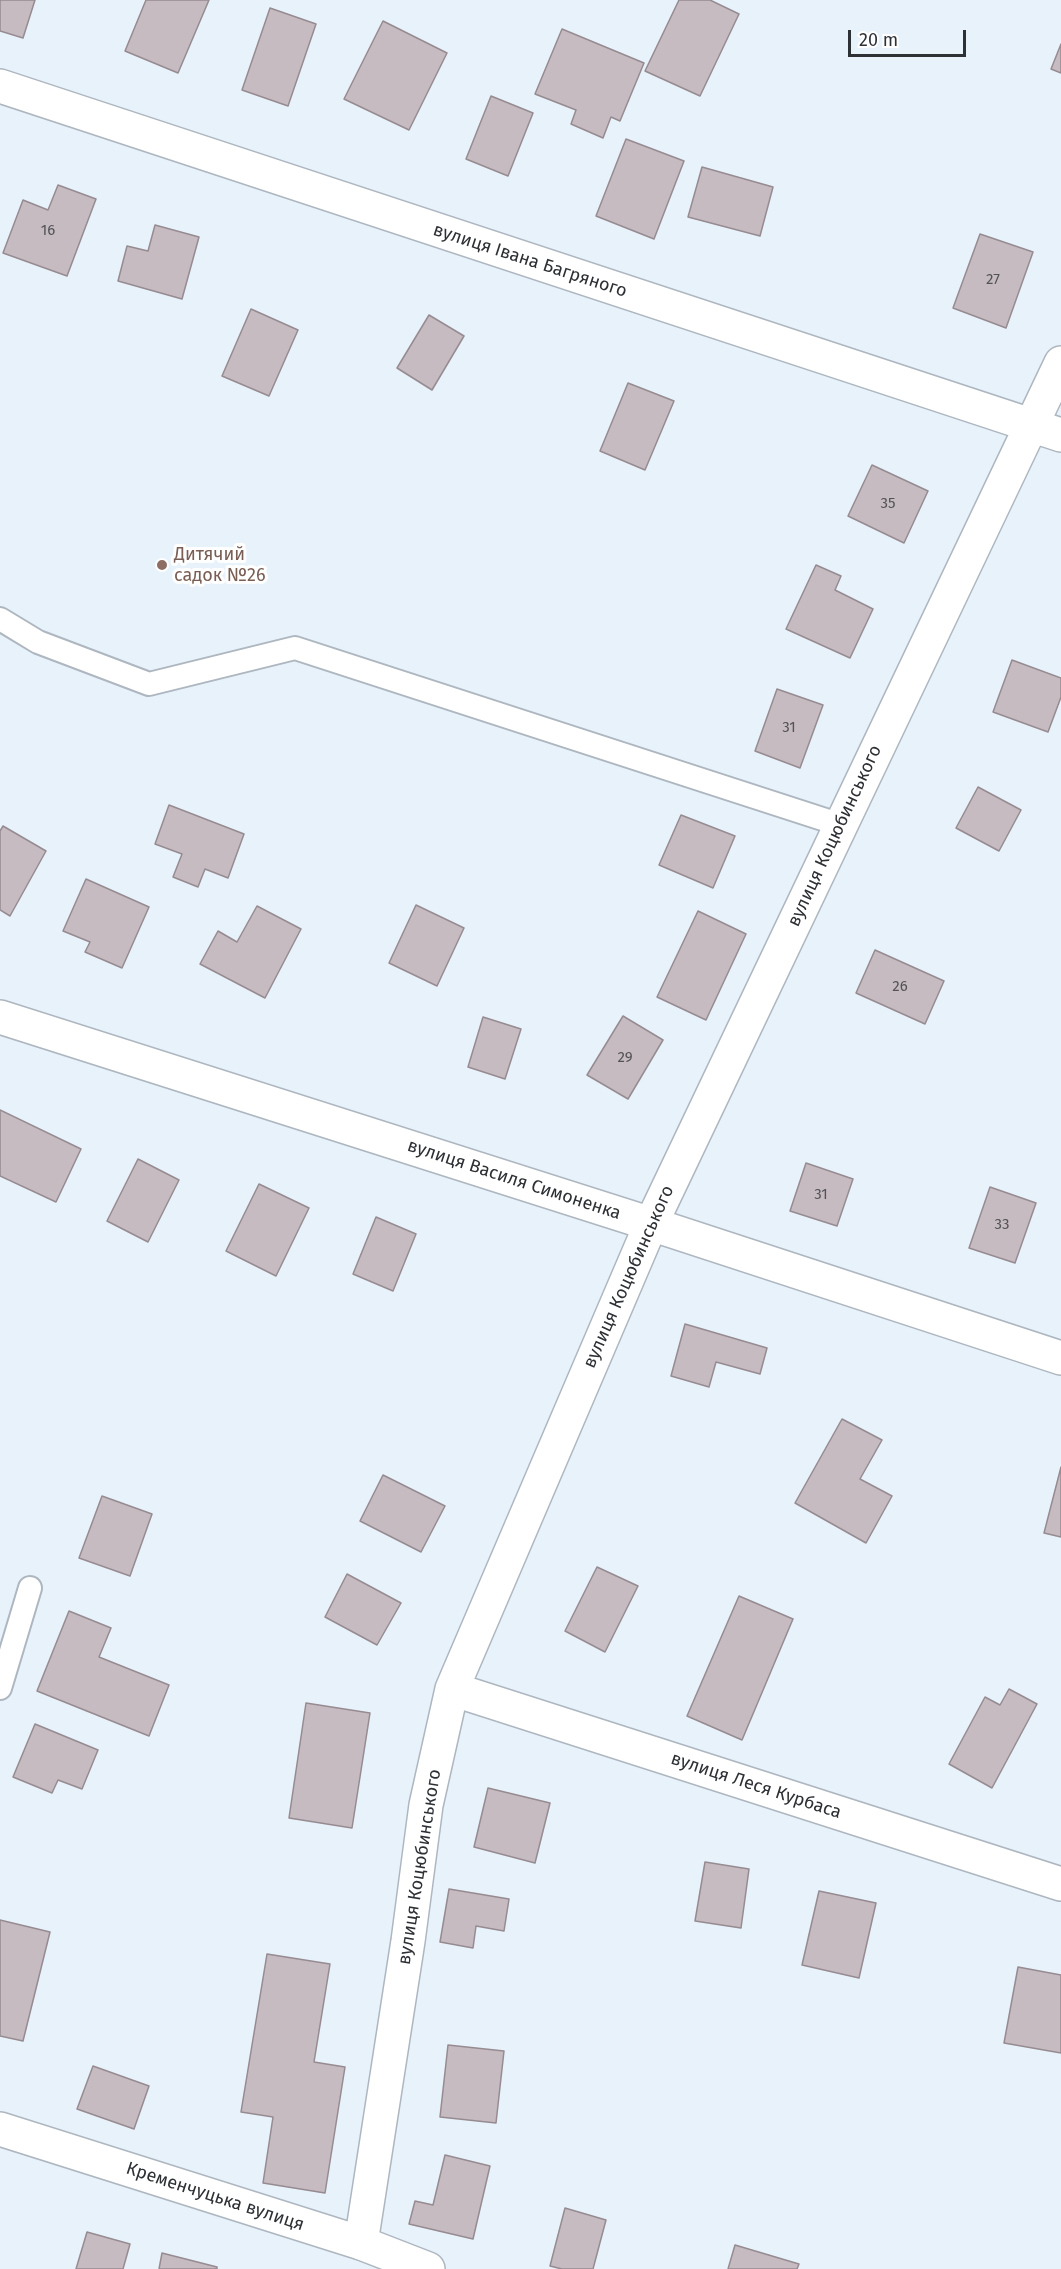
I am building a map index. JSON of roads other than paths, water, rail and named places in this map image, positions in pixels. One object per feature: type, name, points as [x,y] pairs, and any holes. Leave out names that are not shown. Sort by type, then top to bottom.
[{"type":"street","name":"вулиця Івана Багряного","points":[[0,86],[1061,435]]},
{"type":"street","name":"вулиця Коцюбинського","points":[[361,2243],[408,1941],[426,1805],[452,1689],[651,1224],[1061,363]]},
{"type":"street","name":"вулиця Василя Симоненка","points":[[0,1017],[651,1224],[1061,1358]]},
{"type":"street","name":"вулиця Леся Курбаса","points":[[452,1689],[1061,1884]]},
{"type":"street","name":"Кременчуцька вулиця","points":[[0,2129],[361,2243],[427,2269]]},
{"type":"lane","points":[[0,619],[38,642],[149,684],[296,648],[841,825]]},
{"type":"lane","points":[[0,1688],[30,1588]]},
{"type":"place","name":"Дитячий садок №26","points":[[162,565]]}]
